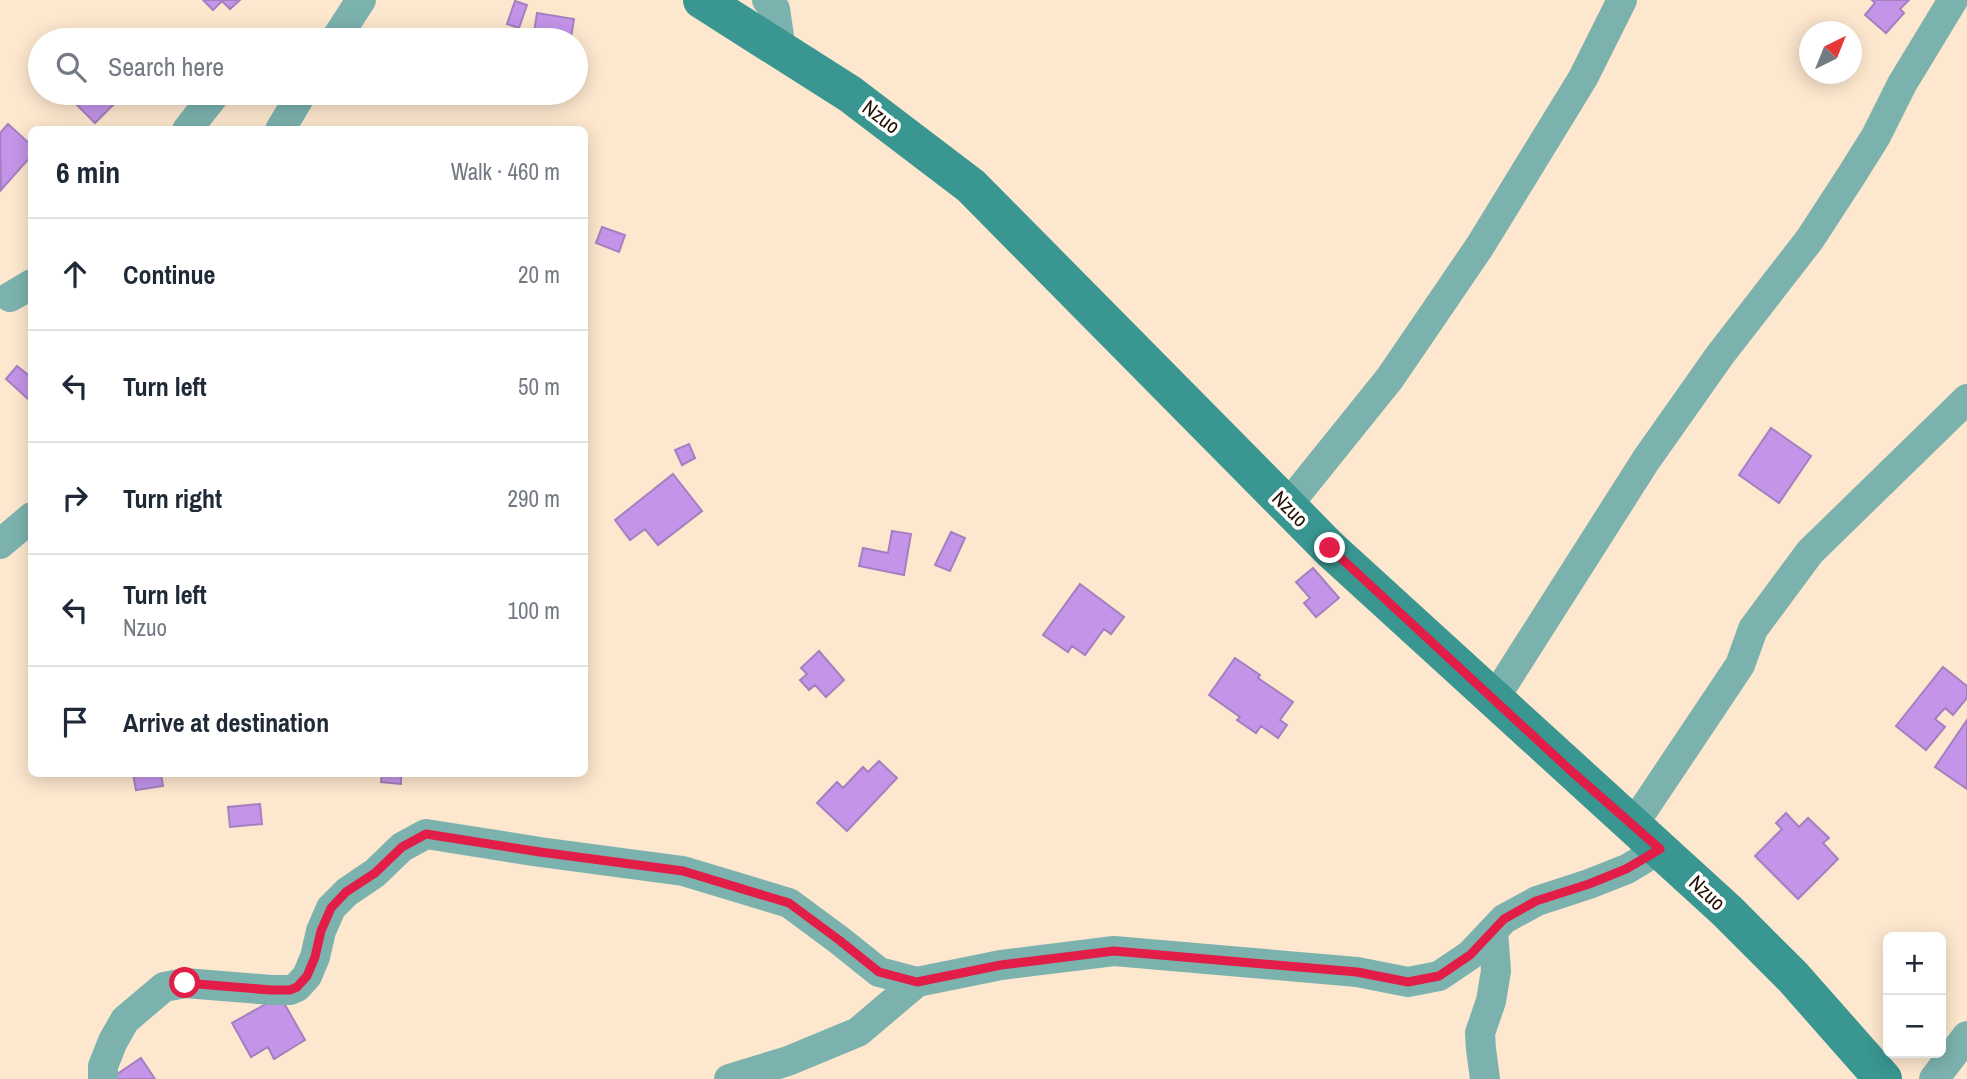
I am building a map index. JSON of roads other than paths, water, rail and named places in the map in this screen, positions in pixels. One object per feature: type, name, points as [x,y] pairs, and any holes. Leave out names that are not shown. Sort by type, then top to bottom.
[{"type":"street","points":[[343,28],[361,0]]},
{"type":"street","name":"Nzuo","points":[[702,0],[850,94],[971,186],[1330,548],[1646,837],[1793,977],[1883,1079]]},
{"type":"street","points":[[767,0],[775,9],[781,50]]},
{"type":"street","points":[[1287,506],[1390,378],[1480,246],[1583,78],[1622,0]]},
{"type":"street","points":[[1494,699],[1646,460],[1720,355],[1810,239],[1876,135],[1902,84],[1953,0]]},
{"type":"street","points":[[190,126],[207,105]]},
{"type":"street","points":[[282,126],[295,105]]},
{"type":"street","points":[[103,1079],[103,1066],[125,1020],[164,988],[185,983],[271,990],[290,990],[297,987],[307,976],[331,908],[346,892],[375,873],[402,847],[426,834],[683,871],[723,883],[789,903],[879,972],[917,982],[1001,965],[1114,951],[1357,972],[1408,982],[1439,976],[1470,955],[1504,919],[1536,901],[1626,869],[1740,665],[1753,629],[1810,552],[1967,399]]},
{"type":"street","points":[[0,544],[28,520]]},
{"type":"street","points":[[1485,1079],[1480,1032],[1491,1001],[1496,971],[1493,931]]},
{"type":"street","points":[[729,1079],[788,1061],[858,1032],[917,982]]},
{"type":"street","points":[[1934,1079],[1967,1036]]}]
